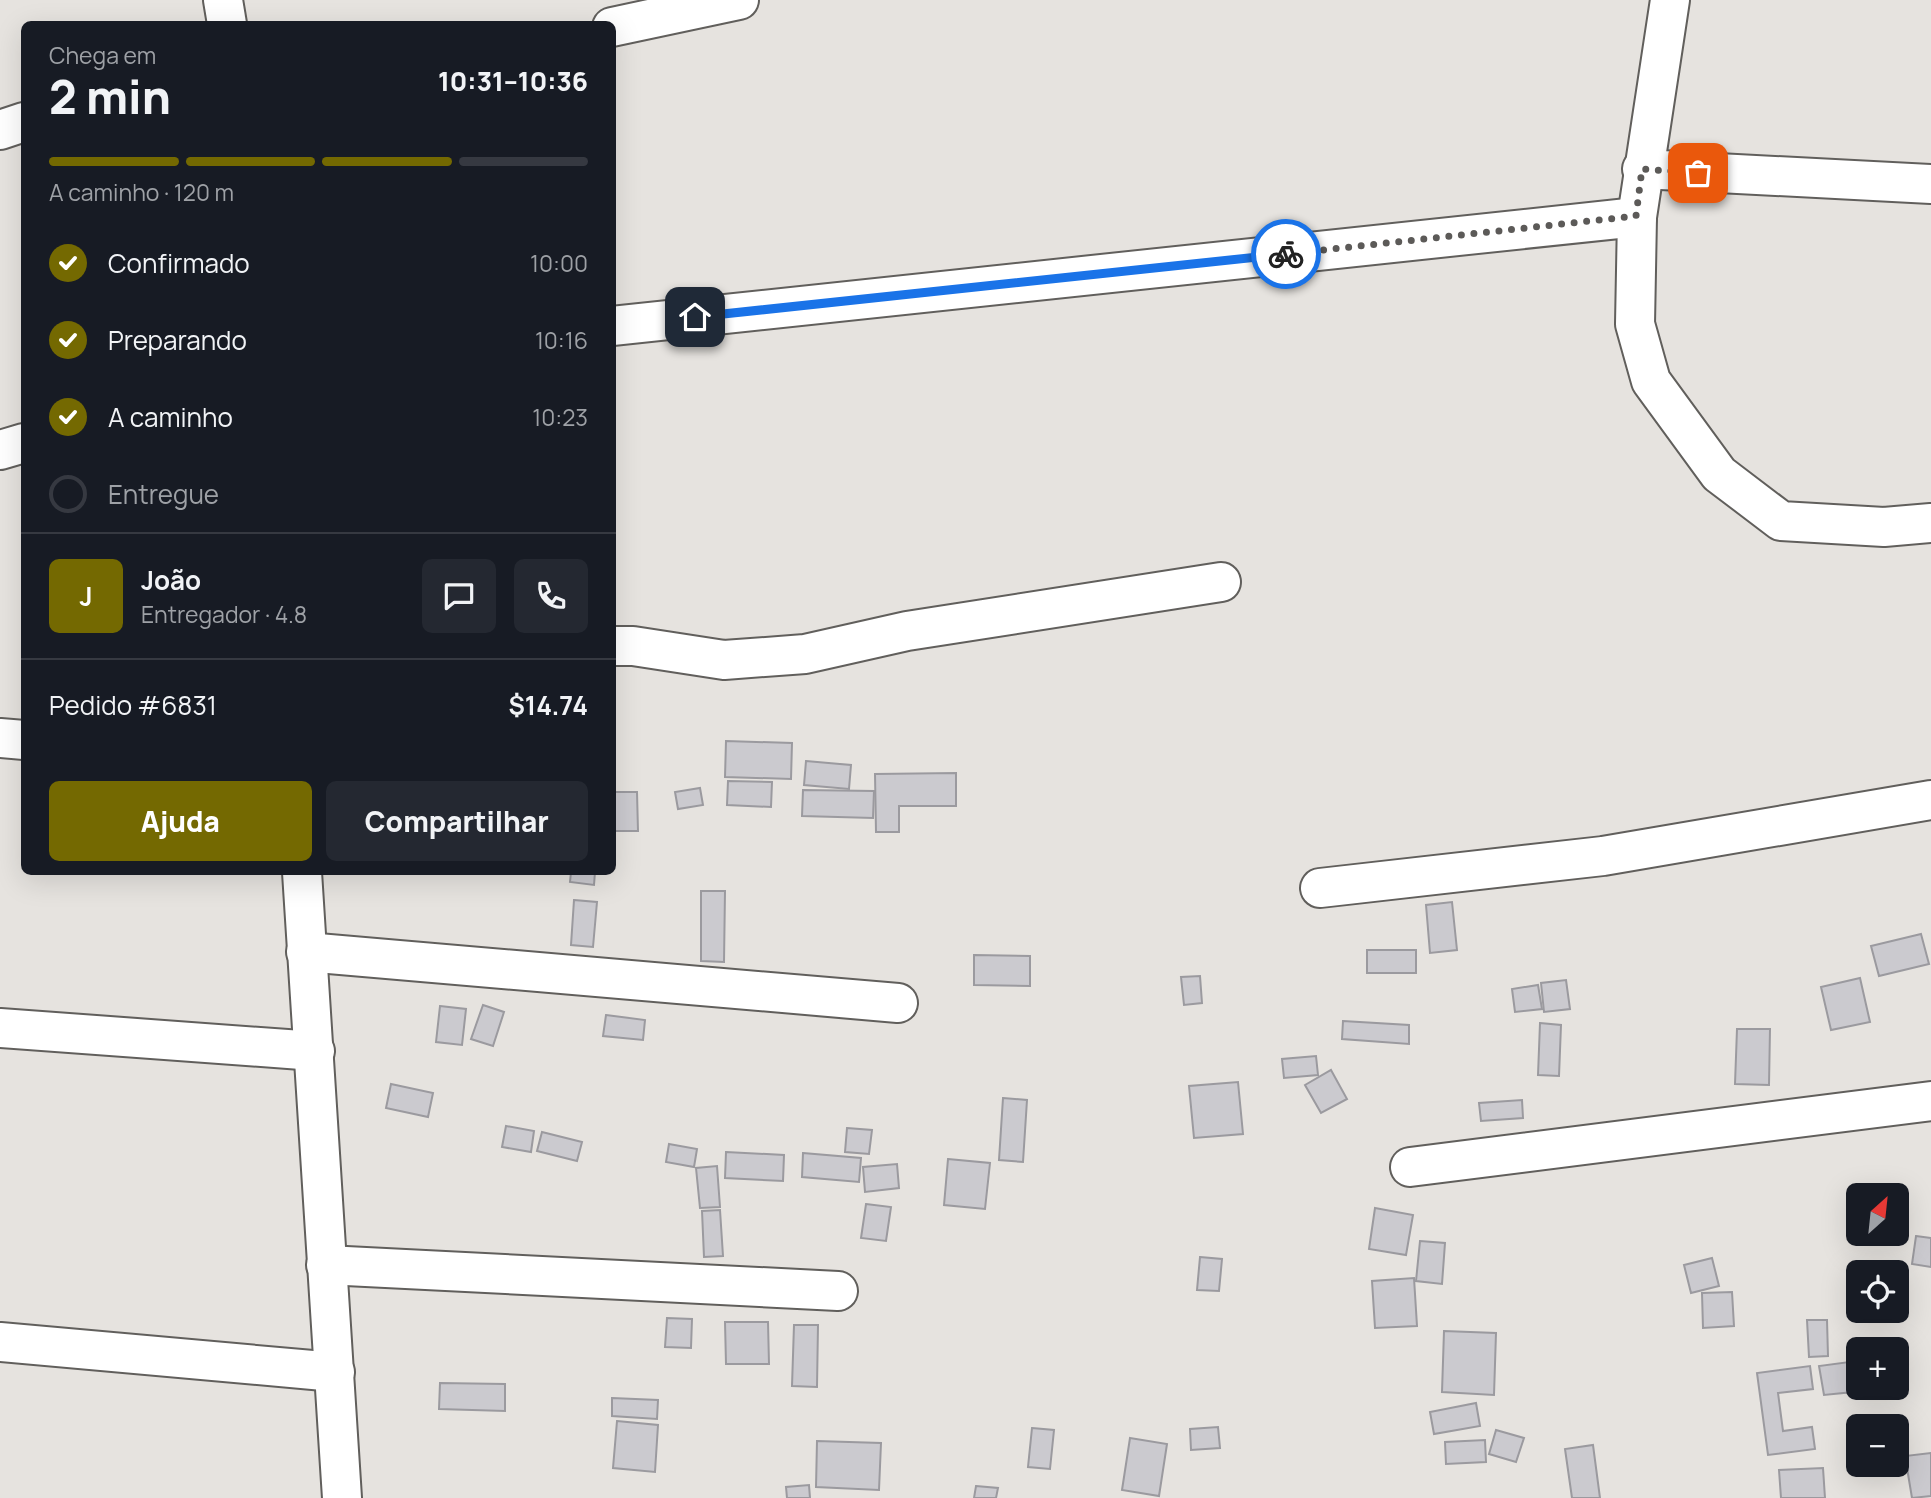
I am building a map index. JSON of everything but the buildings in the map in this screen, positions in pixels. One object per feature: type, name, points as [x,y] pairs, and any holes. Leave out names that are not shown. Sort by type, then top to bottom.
[{"type":"street","points":[[223,0],[226,21]]},
{"type":"street","points":[[616,26],[739,0]]},
{"type":"street","points":[[1670,0],[1636,216],[1635,324],[1651,381],[1719,474],[1781,521],[1884,527],[1931,523]]},
{"type":"street","points":[[0,130],[21,123]]},
{"type":"street","points":[[1642,169],[1931,184]]},
{"type":"street","points":[[616,326],[1636,216]]},
{"type":"street","points":[[0,450],[21,444]]},
{"type":"street","points":[[616,646],[634,646],[724,660],[805,654],[907,631],[1221,582]]},
{"type":"street","points":[[0,738],[21,740]]},
{"type":"street","points":[[1320,888],[1603,856],[1931,800]]},
{"type":"street","points":[[302,875],[342,1498]]},
{"type":"street","points":[[306,952],[898,1003]]},
{"type":"street","points":[[0,1028],[315,1051]]},
{"type":"street","points":[[1410,1167],[1931,1101]]},
{"type":"street","points":[[326,1265],[838,1291]]},
{"type":"street","points":[[0,1342],[335,1372]]},
{"type":"way so far","points":[[1286,254],[1636,216],[1642,169],[1698,173]]},
{"type":"route","points":[[695,317],[1286,254]]}]
